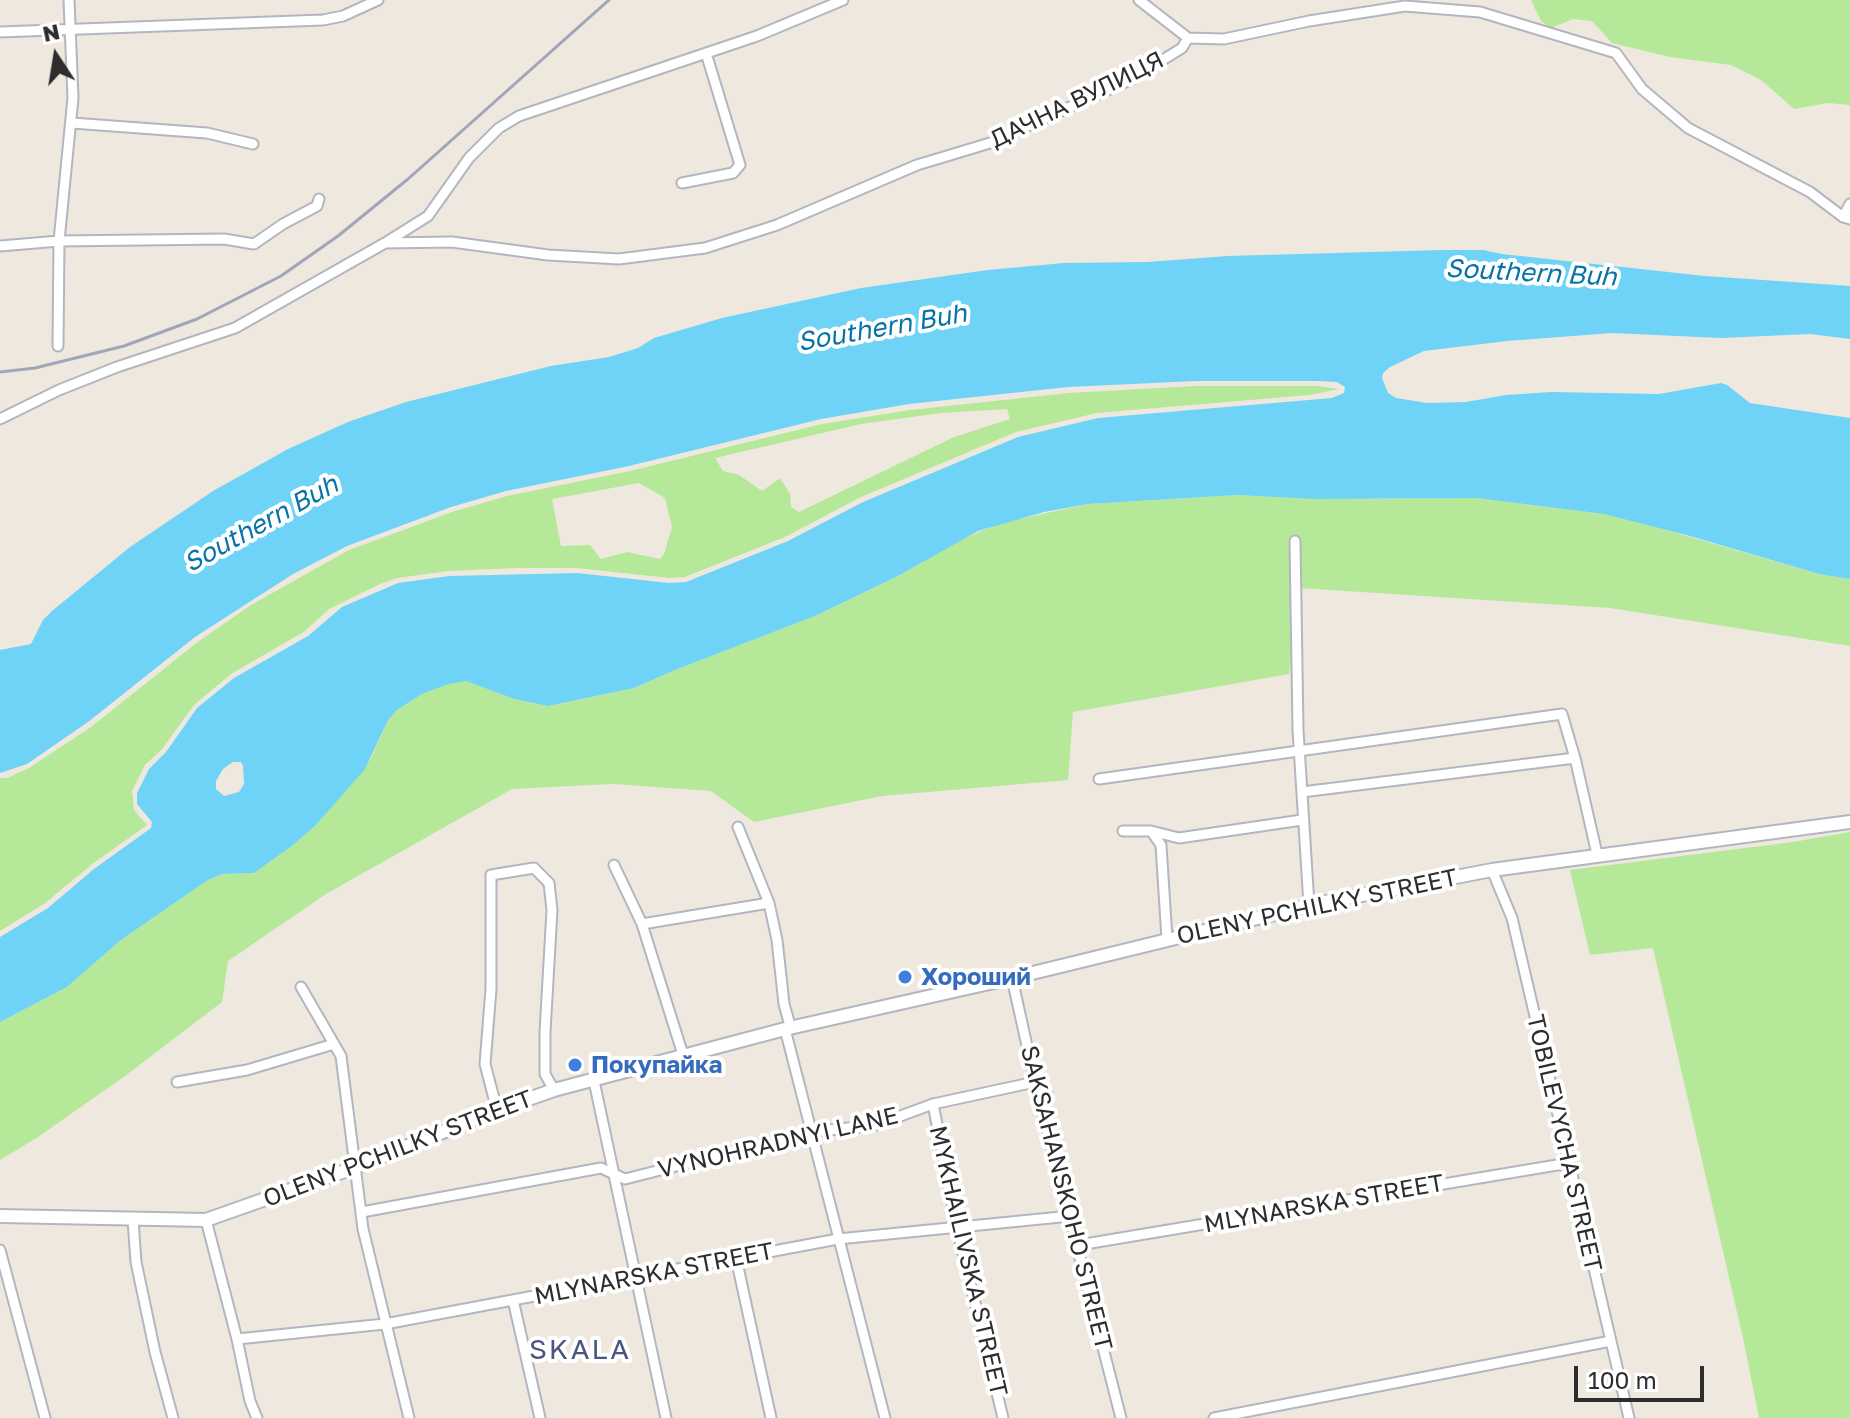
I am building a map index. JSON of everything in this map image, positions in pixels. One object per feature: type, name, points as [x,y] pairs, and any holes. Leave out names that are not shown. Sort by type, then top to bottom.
[{"type":"street","points":[[58,346],[59,241],[72,123],[69,0]]},
{"type":"street","points":[[0,32],[323,20],[343,16],[378,0]]},
{"type":"street","points":[[0,419],[59,390],[117,367],[235,328],[385,243],[428,216],[469,158],[499,128],[519,116],[757,36],[843,0]]},
{"type":"street","points":[[1139,0],[1188,38]]},
{"type":"street","name":"ДАЧНА ВУЛИЦЯ","points":[[385,243],[452,242],[548,255],[619,259],[705,248],[777,225],[917,165],[990,143],[1132,79],[1182,48],[1188,38],[1224,39],[1403,3],[1480,12],[1616,53],[1642,89],[1688,128],[1810,192],[1846,218],[1850,204]]},
{"type":"street","points":[[682,183],[733,173],[740,165],[706,53]]},
{"type":"street","points":[[72,123],[207,133],[253,144]]},
{"type":"street","points":[[0,246],[59,241],[224,239],[254,244],[317,206],[319,199]]},
{"type":"street","points":[[1295,541],[1299,749],[1309,905]]},
{"type":"street","points":[[1099,779],[1562,714],[1597,854]]},
{"type":"street","points":[[1302,792],[1575,758]]},
{"type":"street","points":[[1123,831],[1151,831],[1179,838],[1302,820]]},
{"type":"street","name":"OLENY PCHILKY STREET","points":[[0,1216],[206,1220],[356,1167],[554,1090],[788,1029],[1309,905],[1492,870],[1850,822]]},
{"type":"street","points":[[738,827],[769,903],[788,1029],[810,1132],[885,1418]]},
{"type":"street","points":[[1151,831],[1161,845],[1167,939]]},
{"type":"street","points":[[614,865],[642,924],[684,1058]]},
{"type":"street","points":[[497,1110],[485,1064],[491,989],[491,875],[534,868],[549,883],[552,910],[545,1074],[554,1090]]},
{"type":"street","name":"TOBILEVYCHA STREET","points":[[1492,870],[1512,918],[1629,1418]]},
{"type":"street","points":[[642,924],[769,903]]},
{"type":"street","name":"SAKSAHANSKOHO STREET","points":[[1012,978],[1035,1082],[1121,1418]]},
{"type":"street","points":[[301,987],[341,1056],[363,1229],[409,1418]]},
{"type":"street","points":[[177,1082],[247,1070],[334,1044]]},
{"type":"street","points":[[594,1081],[666,1418]]},
{"type":"street","points":[[1035,1082],[1047,1094]]},
{"type":"street","name":"VYNOHRADNYI LANE","points":[[362,1212],[601,1168],[625,1179],[810,1132],[876,1125],[933,1104],[1035,1082]]},
{"type":"street","name":"MYKHAILIVSKA STREET","points":[[933,1104],[957,1228],[1003,1418]]},
{"type":"street","name":"MLYNARSKA STREET","points":[[1079,1245],[1569,1163]]},
{"type":"street","name":"MLYNARSKA STREET","points":[[237,1339],[385,1324],[838,1239],[1071,1216]]},
{"type":"street","points":[[133,1220],[136,1262],[173,1418]]},
{"type":"street","points":[[206,1220],[250,1401],[257,1418]]},
{"type":"street","points":[[0,1250],[45,1418]]},
{"type":"street","points":[[736,1258],[771,1418]]},
{"type":"street","points":[[513,1300],[540,1418]]},
{"type":"street","points":[[1214,1418],[1611,1341]]},
{"type":"green space","points":[[1531,0],[1850,0],[1850,105],[1828,103],[1794,109],[1761,80],[1731,65],[1670,57],[1612,43],[1592,21],[1573,19],[1551,28],[1541,21]]},
{"type":"green space","points":[[1196,386],[1318,386],[1339,389],[1309,395],[1097,413],[1016,432],[861,497],[785,537],[685,577],[577,568],[518,568],[448,571],[397,578],[380,584],[329,609],[305,631],[231,674],[194,705],[162,749],[145,765],[132,791],[134,810],[147,825],[45,903],[0,931],[0,778],[29,768],[91,727],[199,641],[251,605],[349,550],[452,512],[507,496],[630,471],[822,424],[910,410],[1069,393]],"holes":[[[1007,409],[1010,419],[954,437],[799,512],[791,507],[790,494],[780,478],[762,491],[739,475],[723,471],[715,458],[861,424],[941,413]],[[639,483],[665,498],[672,527],[660,559],[627,552],[601,559],[590,545],[561,546],[552,499]]]},
{"type":"green space","points":[[1237,495],[1313,499],[1476,498],[1604,514],[1645,524],[1819,574],[1850,579],[1850,646],[1610,608],[1299,588],[1289,674],[1073,712],[1068,780],[882,796],[754,822],[711,791],[613,784],[512,789],[326,894],[228,961],[222,1002],[125,1076],[0,1160],[0,1022],[67,987],[121,940],[208,880],[222,874],[254,873],[292,846],[316,825],[355,780],[371,758],[388,720],[397,710],[422,694],[466,681],[514,699],[548,706],[634,688],[815,616],[896,577],[964,538],[1001,523],[1088,504]]},
{"type":"green space","points":[[1850,832],[1850,1418],[1759,1418],[1653,948],[1590,955],[1570,870]]},
{"type":"water","name":"Southern Buh","points":[[1483,250],[1705,276],[1850,286],[1850,339],[1810,334],[1721,338],[1612,333],[1507,341],[1424,351],[1390,367],[1382,378],[1388,393],[1396,398],[1427,403],[1466,402],[1552,392],[1659,394],[1721,383],[1750,403],[1850,418],[1850,579],[1819,574],[1604,514],[1476,498],[1313,499],[1237,495],[1088,504],[1044,512],[978,531],[896,577],[815,616],[634,688],[548,706],[514,699],[466,681],[422,694],[397,710],[388,720],[365,769],[316,825],[292,846],[254,873],[222,874],[208,880],[121,940],[67,987],[0,1022],[0,937],[48,908],[94,869],[151,828],[152,822],[137,804],[137,793],[149,769],[166,752],[197,708],[234,678],[308,636],[342,607],[398,583],[449,576],[577,573],[686,582],[788,541],[863,502],[1018,437],[1098,418],[1332,398],[1344,393],[1345,387],[1337,382],[1318,381],[1196,381],[1068,387],[909,404],[821,419],[629,466],[506,491],[451,507],[347,546],[293,574],[195,637],[88,722],[27,764],[0,773],[0,650],[31,644],[43,620],[52,611],[130,547],[213,491],[288,449],[348,422],[406,402],[551,366],[609,357],[638,348],[654,338],[722,318],[861,288],[988,270],[1064,263],[1147,262],[1228,256]],"holes":[[[233,762],[241,762],[244,784],[239,792],[224,796],[216,789],[216,781],[223,769]]]},
{"type":"railway","points":[[0,372],[35,368],[124,346],[197,319],[281,276],[338,236],[408,179],[609,0]]},
{"type":"place","name":"Хороший","points":[[905,977]]},
{"type":"place","name":"Покупайка","points":[[575,1065]]},
{"type":"district","name":"SKALA","points":[[580,1350]]}]
